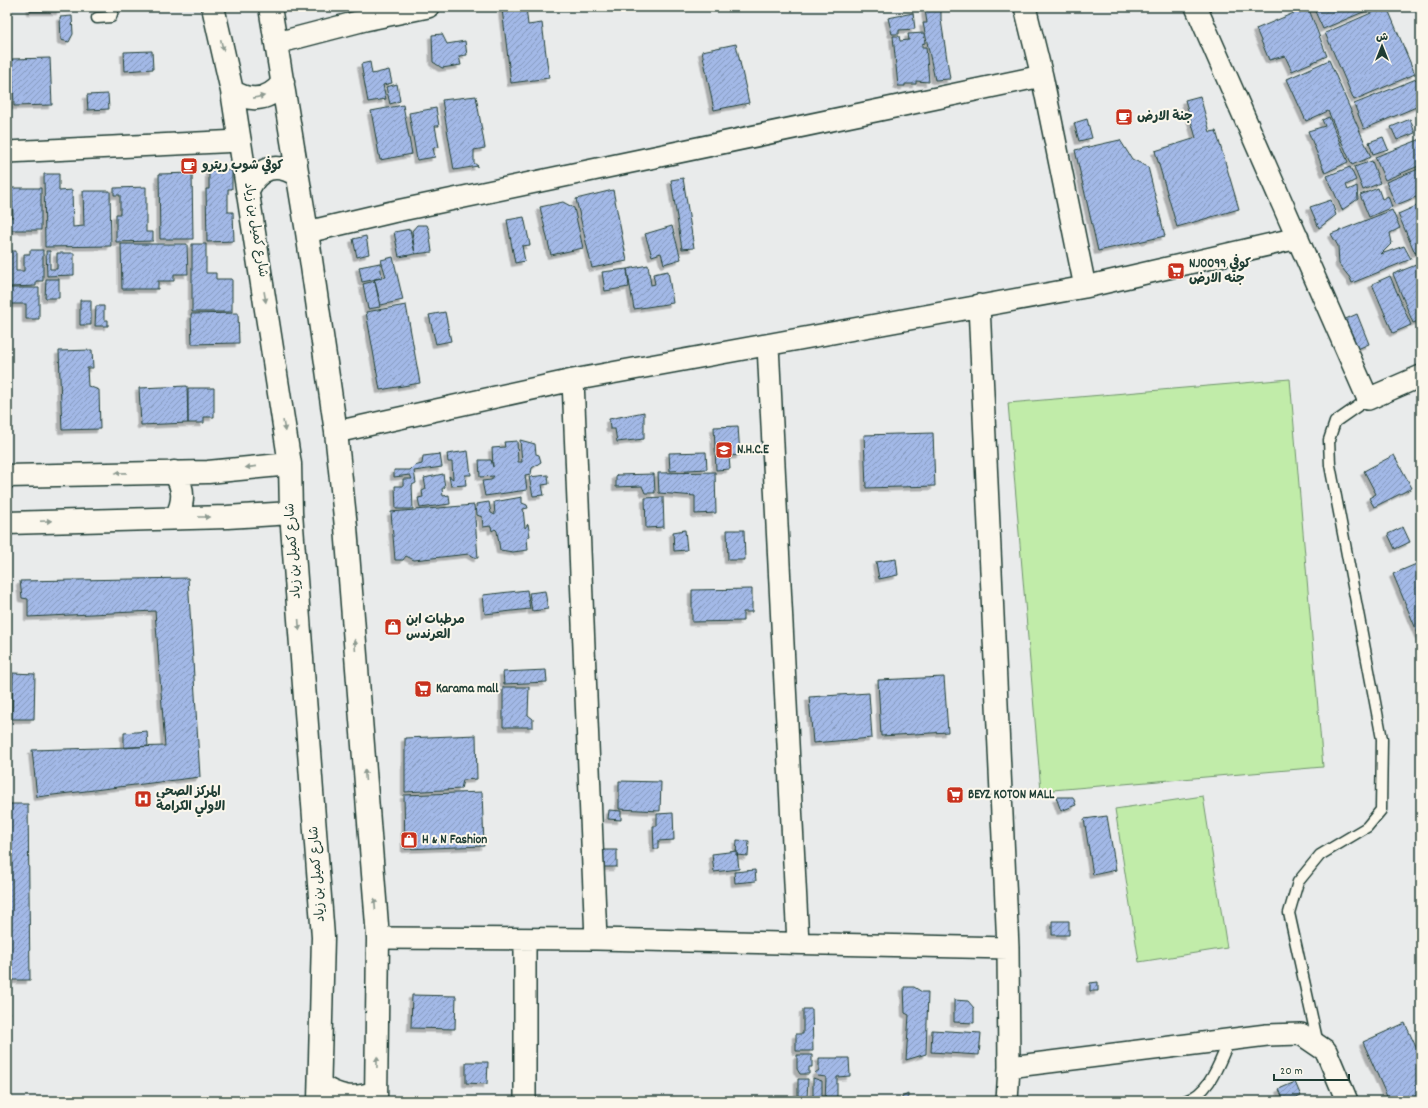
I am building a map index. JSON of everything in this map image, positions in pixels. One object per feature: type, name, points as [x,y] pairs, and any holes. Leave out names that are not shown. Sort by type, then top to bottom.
[{"type":"main road","name":"شارع كميل بن زياد","points":[[213,7],[232,91],[290,464],[291,513],[322,937],[319,1093]]},
{"type":"main road","points":[[270,7],[307,232],[336,432],[346,527],[378,938],[376,1097],[365,1096],[353,1098],[330,1092],[319,1093]]},
{"type":"main road","points":[[232,91],[240,96],[250,99],[260,98],[277,89],[282,82]]},
{"type":"main road","points":[[248,190],[252,180],[259,173],[268,168],[278,167],[288,169],[297,175]]},
{"type":"main road","points":[[7,476],[208,472],[290,464]]},
{"type":"main road","points":[[174,472],[180,480],[183,499],[176,517]]},
{"type":"main road","points":[[7,523],[176,517],[227,517],[291,513]]},
{"type":"street","points":[[277,43],[365,20],[428,7]]},
{"type":"street","points":[[1024,7],[1042,76],[1085,287]]},
{"type":"street","points":[[1196,7],[1368,399],[1421,376]]},
{"type":"street","points":[[307,232],[399,211],[1042,76]]},
{"type":"street","points":[[7,152],[240,141]]},
{"type":"street","points":[[336,432],[573,380],[979,305],[1085,287],[1298,238]]},
{"type":"street","points":[[979,305],[1008,948],[1009,1067],[1007,1101]]},
{"type":"street","points":[[768,345],[798,943]]},
{"type":"street","points":[[573,380],[596,939]]},
{"type":"street","points":[[378,938],[596,939],[1008,948]]},
{"type":"street","points":[[525,939],[525,1101]]},
{"type":"street","points":[[1009,1067],[1230,1039],[1267,1035],[1301,1034],[1326,1051],[1347,1101]]},
{"type":"lane","points":[[97,18],[112,17],[114,7]]},
{"type":"lane","points":[[1318,1045],[1289,913],[1298,882],[1320,855],[1367,827],[1381,810],[1382,740],[1330,465],[1329,446],[1329,440],[1335,422],[1368,399]]},
{"type":"lane","points":[[1185,1101],[1192,1099],[1209,1084],[1230,1039]]},
{"type":"green space","points":[[1290,379],[1323,767],[1041,791],[1008,403]]},
{"type":"green space","points":[[1203,796],[1227,948],[1139,962],[1115,809]]},
{"type":"building","points":[[30,7],[60,7],[60,11],[30,11]]},
{"type":"building","points":[[526,7],[528,25],[542,23],[549,78],[511,83],[502,9]]},
{"type":"building","points":[[1308,7],[1327,56],[1292,71],[1285,56],[1269,60],[1256,29]]},
{"type":"building","points":[[1313,7],[1375,7],[1323,29]]},
{"type":"building","points":[[1387,7],[1415,74],[1354,100],[1325,33]]},
{"type":"building","points":[[941,8],[941,20],[950,79],[935,80],[923,23],[927,23],[925,10]]},
{"type":"building","points":[[913,13],[915,29],[899,30],[899,34],[892,34],[888,18]]},
{"type":"building","points":[[72,16],[73,34],[69,42],[61,40],[60,17]]},
{"type":"building","points":[[7,19],[10,19],[11,54],[7,54]]},
{"type":"building","points":[[924,33],[925,43],[922,44],[922,47],[926,47],[929,82],[916,81],[916,84],[905,84],[905,86],[898,86],[893,36],[899,36],[900,41],[909,40],[908,34]]},
{"type":"building","points":[[442,34],[447,44],[465,41],[467,55],[459,56],[461,65],[442,68],[433,62],[432,35]]},
{"type":"building","points":[[736,44],[749,103],[714,110],[702,51]]},
{"type":"building","points":[[152,51],[153,69],[125,71],[124,52]]},
{"type":"building","points":[[50,58],[52,105],[14,106],[12,59]]},
{"type":"building","points":[[1329,60],[1371,157],[1352,165],[1328,111],[1306,121],[1287,79]]},
{"type":"building","points":[[370,62],[372,74],[389,70],[392,83],[383,85],[386,99],[368,102],[361,64]]},
{"type":"building","points":[[1421,77],[1421,105],[1364,129],[1354,104]]},
{"type":"building","points":[[397,84],[400,101],[390,104],[386,87]]},
{"type":"building","points":[[108,94],[109,109],[88,110],[87,95]]},
{"type":"building","points":[[476,96],[485,148],[474,150],[474,163],[478,166],[454,170],[442,100]]},
{"type":"building","points":[[1200,96],[1210,132],[1216,131],[1239,209],[1177,227],[1155,151],[1196,138],[1185,100]]},
{"type":"building","points":[[403,105],[412,154],[380,160],[371,111]]},
{"type":"building","points":[[436,108],[439,126],[435,126],[439,147],[433,148],[435,157],[417,160],[409,113]]},
{"type":"building","points":[[1329,117],[1348,162],[1325,173],[1308,131],[1325,126],[1322,120]]},
{"type":"building","points":[[1087,119],[1092,138],[1079,141],[1074,123]]},
{"type":"building","points":[[1410,119],[1415,133],[1397,140],[1391,127]]},
{"type":"building","points":[[1383,137],[1388,149],[1373,154],[1369,142]]},
{"type":"building","points":[[1421,139],[1421,165],[1385,180],[1375,157]]},
{"type":"building","points":[[1120,140],[1132,159],[1148,167],[1165,236],[1098,251],[1075,150]]},
{"type":"building","points":[[1372,161],[1380,183],[1363,190],[1354,167]]},
{"type":"building","points":[[1350,167],[1356,180],[1346,185],[1348,190],[1357,186],[1358,199],[1342,210],[1327,176]]},
{"type":"building","points":[[1421,168],[1421,195],[1396,205],[1386,182]]},
{"type":"building","points":[[209,170],[232,170],[232,189],[228,189],[228,212],[233,212],[234,241],[207,242],[206,189],[209,189]]},
{"type":"building","points":[[192,173],[193,239],[160,239],[159,174]]},
{"type":"building","points":[[44,174],[59,174],[59,191],[72,190],[73,227],[84,226],[83,191],[110,191],[111,246],[45,247]]},
{"type":"building","points":[[683,178],[694,248],[682,249],[671,180]]},
{"type":"building","points":[[146,187],[146,232],[153,232],[153,241],[116,242],[116,214],[120,214],[120,195],[114,195],[114,188]]},
{"type":"building","points":[[7,188],[41,188],[41,230],[8,230],[8,217],[13,217],[12,193],[7,193]]},
{"type":"building","points":[[1378,188],[1382,199],[1388,196],[1392,207],[1369,217],[1360,195]]},
{"type":"building","points":[[613,190],[627,261],[592,268],[576,199]]},
{"type":"building","points":[[1331,200],[1336,215],[1319,228],[1310,207]]},
{"type":"building","points":[[563,202],[574,208],[583,248],[551,255],[540,207]]},
{"type":"building","points":[[1421,204],[1421,251],[1415,253],[1398,214]]},
{"type":"building","points":[[1392,210],[1400,228],[1390,233],[1392,243],[1381,254],[1404,246],[1411,259],[1352,283],[1339,264],[1338,246],[1331,234]]},
{"type":"building","points":[[524,217],[530,245],[522,246],[525,261],[515,263],[507,220]]},
{"type":"building","points":[[417,225],[427,225],[432,252],[415,254],[412,231]]},
{"type":"building","points":[[672,226],[681,259],[664,264],[661,253],[652,256],[645,234]]},
{"type":"building","points":[[410,229],[415,254],[399,257],[394,232]]},
{"type":"building","points":[[366,236],[369,254],[357,257],[353,239]]},
{"type":"building","points":[[121,244],[187,244],[188,274],[174,274],[174,281],[158,281],[158,289],[122,289]]},
{"type":"building","points":[[192,244],[206,244],[206,273],[216,273],[216,279],[232,279],[232,312],[192,312]]},
{"type":"building","points":[[8,249],[8,285],[7,285]]},
{"type":"building","points":[[30,250],[43,250],[43,281],[36,281],[36,286],[10,287],[9,251],[16,251],[16,271],[24,271],[24,254],[30,254]]},
{"type":"building","points":[[46,251],[50,251],[50,269],[57,269],[57,253],[74,253],[74,275],[47,276]]},
{"type":"building","points":[[393,257],[403,300],[381,305],[374,279],[386,277],[381,260]]},
{"type":"building","points":[[380,263],[382,278],[362,282],[359,267]]},
{"type":"building","points":[[1421,263],[1421,320],[1413,323],[1393,274]]},
{"type":"building","points":[[648,265],[651,285],[655,284],[653,274],[668,271],[673,303],[634,309],[627,269]]},
{"type":"building","points":[[627,269],[629,287],[605,291],[602,272]]},
{"type":"building","points":[[1390,276],[1411,325],[1393,333],[1372,284]]},
{"type":"building","points":[[46,279],[59,279],[59,298],[45,298]]},
{"type":"building","points":[[375,281],[380,307],[368,309],[363,284]]},
{"type":"building","points":[[7,288],[39,288],[39,319],[26,319],[26,304],[7,304]]},
{"type":"building","points":[[80,300],[91,300],[91,325],[80,325]]},
{"type":"building","points":[[406,305],[420,383],[380,390],[366,312]]},
{"type":"building","points":[[96,306],[104,306],[104,320],[108,320],[108,326],[95,326]]},
{"type":"building","points":[[445,312],[451,341],[436,344],[429,315]]},
{"type":"building","points":[[238,313],[239,343],[192,344],[191,314]]},
{"type":"building","points":[[1357,314],[1369,344],[1353,351],[1341,321]]},
{"type":"building","points":[[92,350],[93,368],[87,368],[88,386],[99,390],[100,429],[62,430],[59,351]]},
{"type":"building","points":[[187,386],[188,423],[141,425],[139,388]]},
{"type":"building","points":[[188,388],[214,388],[214,417],[204,417],[204,423],[188,423]]},
{"type":"building","points":[[644,412],[644,439],[617,442],[615,429],[610,429],[609,419]]},
{"type":"building","points":[[738,426],[740,455],[729,456],[730,469],[716,470],[714,427]]},
{"type":"building","points":[[933,433],[935,486],[866,488],[864,435]]},
{"type":"building","points":[[520,440],[535,444],[536,454],[539,455],[541,462],[532,468],[531,474],[525,475],[527,490],[485,496],[482,481],[491,480],[494,476],[480,477],[479,460],[491,460],[493,467],[492,448],[505,447],[504,442],[517,441],[518,462],[522,462]]},
{"type":"building","points":[[468,451],[471,475],[465,475],[466,485],[451,486],[449,476],[453,479],[452,462],[448,462],[447,454]]},
{"type":"building","points":[[706,452],[707,469],[670,471],[669,453]]},
{"type":"building","points":[[440,454],[442,467],[414,471],[416,483],[412,485],[413,509],[396,509],[395,486],[403,486],[403,479],[412,479],[410,475],[394,477],[394,470],[410,470],[414,466],[422,464],[423,456]]},
{"type":"building","points":[[1394,455],[1412,488],[1374,507],[1369,498],[1376,494],[1364,471]]},
{"type":"building","points":[[715,472],[716,513],[695,514],[695,496],[659,493],[658,473]]},
{"type":"building","points":[[443,474],[445,487],[442,489],[443,496],[449,495],[450,504],[420,508],[418,498],[423,497],[422,491],[426,489],[424,478]]},
{"type":"building","points":[[654,474],[655,493],[645,493],[642,486],[616,487],[616,475]]},
{"type":"building","points":[[548,475],[549,484],[542,485],[544,495],[533,496],[529,477]]},
{"type":"building","points":[[522,497],[522,503],[527,505],[528,508],[523,509],[525,528],[528,524],[530,536],[527,537],[528,550],[513,552],[500,550],[497,531],[495,529],[492,531],[491,526],[483,527],[482,517],[477,515],[476,504],[489,502],[491,513],[495,515],[494,502]]},
{"type":"building","points":[[663,497],[664,527],[646,528],[645,498]]},
{"type":"building","points":[[474,505],[478,558],[469,554],[414,560],[406,556],[403,560],[395,560],[391,512]]},
{"type":"building","points":[[1403,527],[1410,542],[1395,549],[1388,534]]},
{"type":"building","points":[[685,530],[687,550],[674,551],[673,532]]},
{"type":"building","points":[[727,530],[744,530],[745,560],[728,560]]},
{"type":"building","points":[[896,559],[898,575],[879,579],[876,562]]},
{"type":"building","points":[[1421,562],[1421,641],[1393,574]]},
{"type":"building","points":[[188,578],[200,777],[37,797],[32,750],[165,746],[155,611],[28,617],[28,599],[22,598],[20,581]]},
{"type":"building","points":[[752,589],[752,612],[743,612],[743,621],[692,622],[692,590]]},
{"type":"building","points":[[527,590],[530,609],[485,614],[483,595]]},
{"type":"building","points":[[545,591],[548,609],[532,611],[529,593]]},
{"type":"building","points":[[546,670],[547,682],[504,684],[503,672]]},
{"type":"building","points":[[13,673],[35,674],[34,719],[12,719]]},
{"type":"building","points":[[944,677],[948,732],[881,736],[878,680]]},
{"type":"building","points":[[503,687],[529,687],[528,715],[533,719],[533,727],[503,727]]},
{"type":"building","points":[[869,693],[872,738],[813,743],[809,697]]},
{"type":"building","points":[[147,731],[148,746],[124,748],[124,733]]},
{"type":"building","points":[[476,735],[477,779],[463,780],[461,789],[405,792],[405,738]]},
{"type":"building","points":[[619,781],[661,782],[660,811],[619,809]]},
{"type":"building","points":[[482,792],[484,846],[405,849],[404,795]]},
{"type":"building","points":[[1056,797],[1073,797],[1076,805],[1061,811]]},
{"type":"building","points":[[7,804],[28,804],[30,980],[9,980],[9,1016],[7,1016]]},
{"type":"building","points":[[609,810],[621,811],[621,820],[608,819]]},
{"type":"building","points":[[673,813],[674,840],[658,841],[658,849],[654,849],[653,826],[657,826],[657,814]]},
{"type":"building","points":[[1107,816],[1116,870],[1093,875],[1084,819]]},
{"type":"building","points":[[737,840],[749,841],[748,856],[736,855]]},
{"type":"building","points":[[600,850],[617,850],[617,867],[600,867]]},
{"type":"building","points":[[737,851],[739,869],[714,872],[712,854]]},
{"type":"building","points":[[755,870],[756,881],[735,883],[734,872]]},
{"type":"building","points":[[1052,921],[1069,921],[1069,935],[1052,935]]},
{"type":"building","points":[[1098,982],[1098,991],[1090,991],[1090,983]]},
{"type":"building","points":[[904,987],[914,987],[922,992],[928,992],[926,1054],[906,1060],[909,1015],[905,1013]]},
{"type":"building","points":[[412,995],[456,996],[455,1029],[411,1028]]},
{"type":"building","points":[[954,1000],[968,1001],[974,1008],[974,1023],[954,1022]]},
{"type":"building","points":[[803,1009],[812,1009],[813,1051],[796,1051],[796,1034],[803,1034]]},
{"type":"building","points":[[1405,1023],[1421,1058],[1421,1101],[1389,1101],[1363,1042]]},
{"type":"building","points":[[932,1030],[981,1033],[979,1055],[931,1052]]},
{"type":"building","points":[[797,1055],[812,1055],[812,1067],[809,1067],[809,1074],[800,1074],[797,1069]]},
{"type":"building","points":[[819,1058],[849,1058],[850,1076],[837,1077],[837,1101],[825,1101],[826,1077],[818,1076],[815,1073],[819,1070]]},
{"type":"building","points":[[466,1062],[488,1062],[487,1084],[466,1083]]},
{"type":"building","points":[[813,1078],[822,1081],[822,1101],[813,1101]]},
{"type":"building","points":[[798,1079],[808,1079],[807,1099],[798,1099]]},
{"type":"building","points":[[1295,1082],[1301,1096],[1289,1101],[1284,1101],[1279,1089]]},
{"type":"building","points":[[908,1094],[908,1101],[902,1101],[902,1097]]},
{"type":"place","name":"جنة الارض","points":[[1124,117]]},
{"type":"place","name":"كوفي شوب ريترو","points":[[189,166]]},
{"type":"place","name":"NJ0099 كوفي جنه الارض","points":[[1176,271]]},
{"type":"place","name":"N.H.C.E","points":[[724,450]]},
{"type":"place","name":"مرطبات ابن العرندس","points":[[393,627]]},
{"type":"place","name":"Karama mall","points":[[423,689]]},
{"type":"place","name":"BEYZ KOTON MALL","points":[[955,795]]},
{"type":"place","name":"المركز الصحي الاولي الكرامة","points":[[143,799]]},
{"type":"place","name":"H & N Fashion","points":[[409,840]]}]
